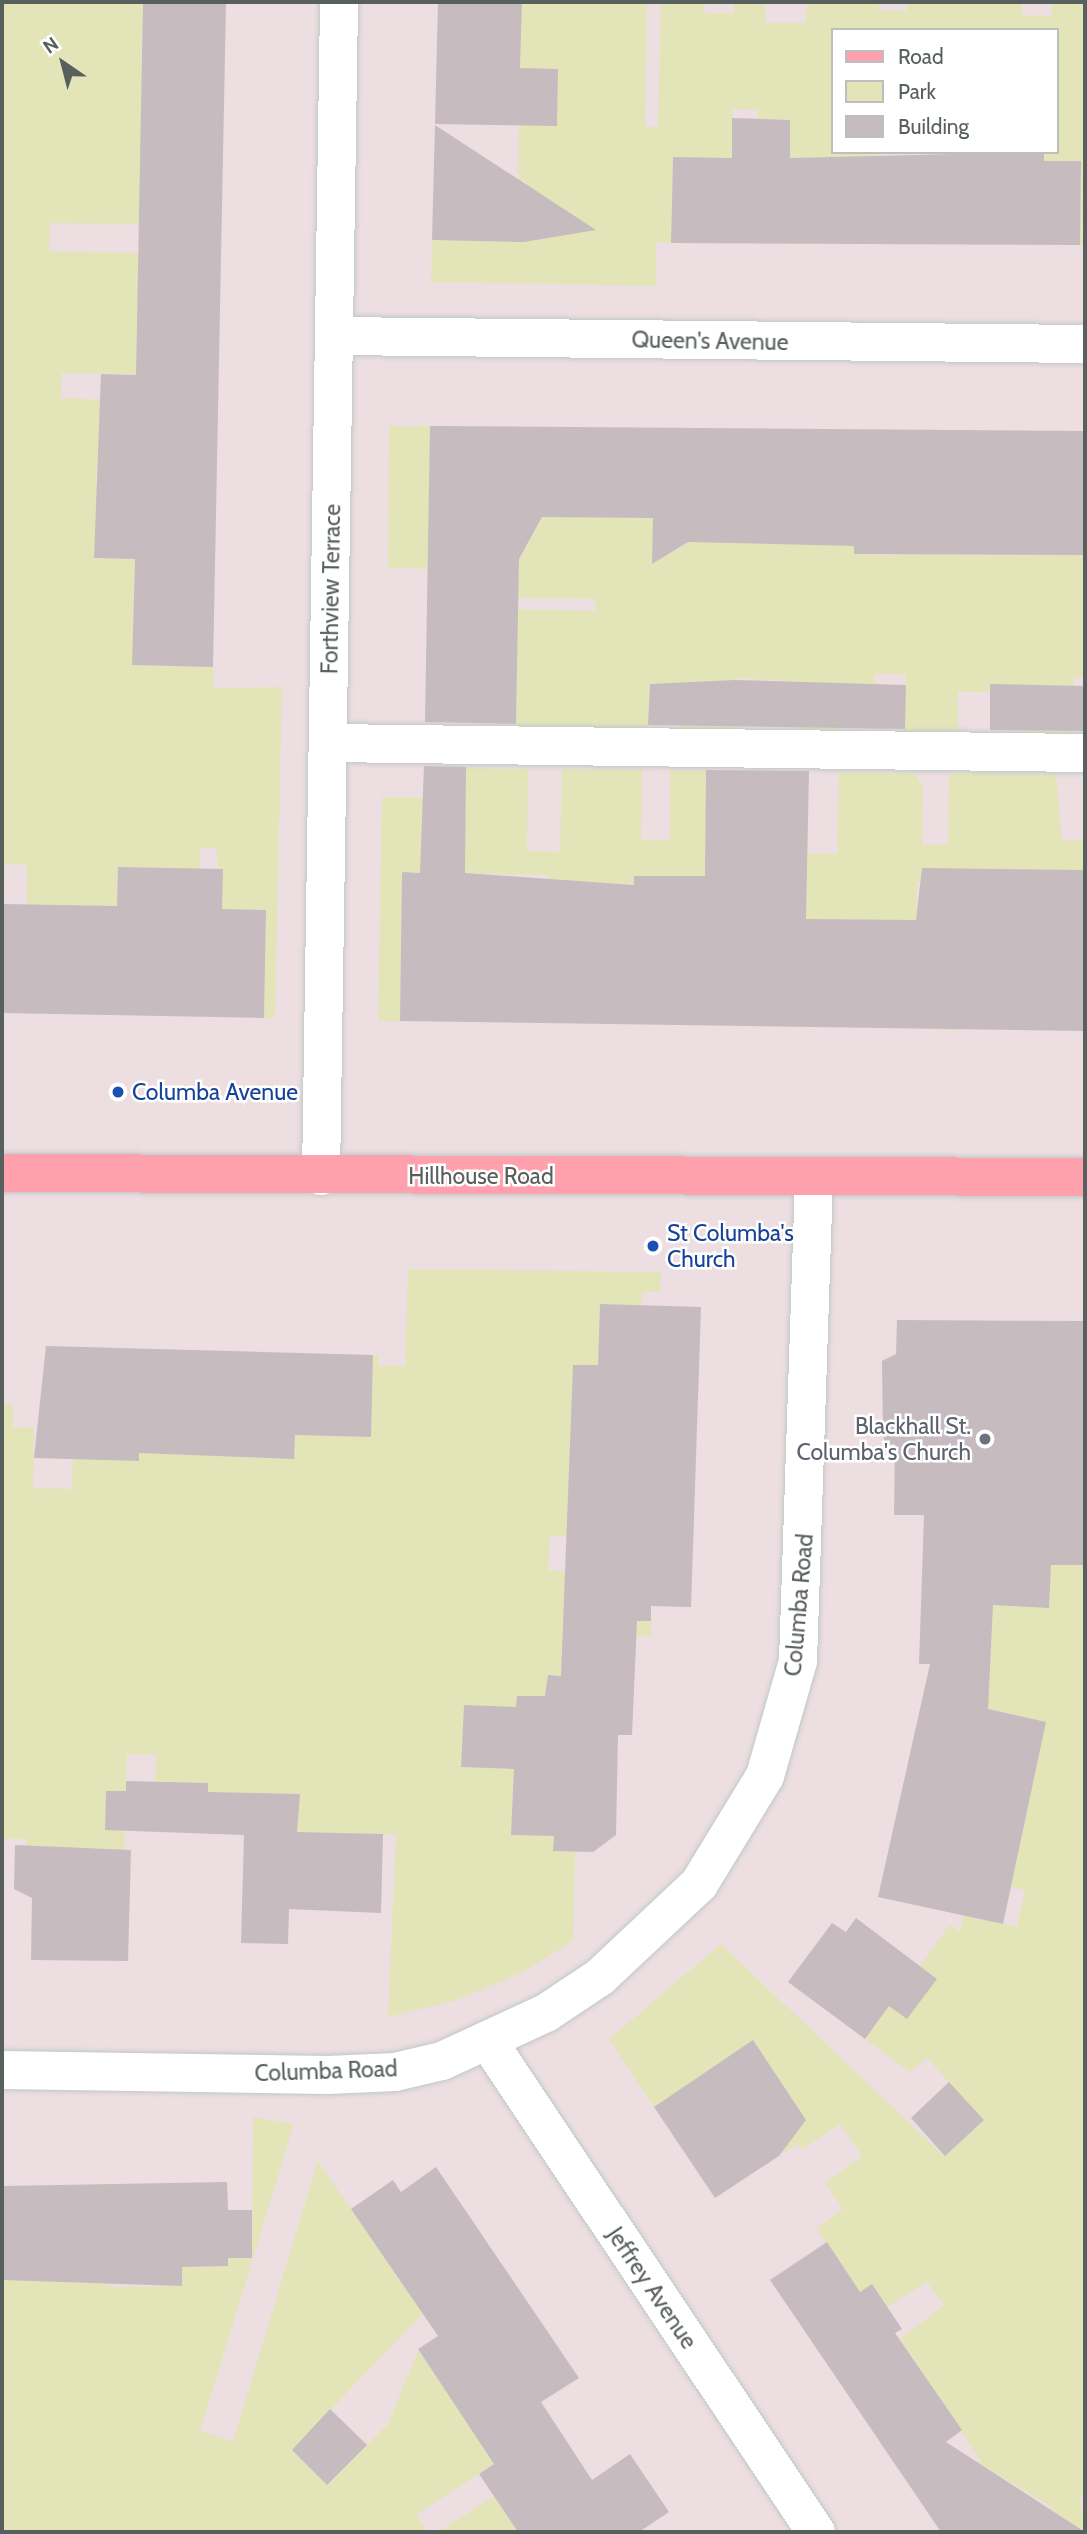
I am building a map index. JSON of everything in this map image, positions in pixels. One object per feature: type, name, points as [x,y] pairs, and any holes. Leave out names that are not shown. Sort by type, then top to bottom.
[{"type":"main road","name":"Hillhouse Road","points":[[2,1173],[1085,1177]]},
{"type":"street","name":"Forthview Terrace","points":[[321,1176],[339,2]]},
{"type":"street","name":"Queen's Avenue","points":[[334,337],[1085,344]]},
{"type":"street","points":[[329,743],[1085,753]]},
{"type":"street","name":"Columba Road","points":[[2,2070],[395,2072],[489,2043],[589,1984],[653,1931],[699,1884],[769,1765],[798,1661],[804,1589],[814,1177]]},
{"type":"street","name":"Jeffrey Avenue","points":[[489,2043],[816,2532]]},
{"type":"green space","points":[[2,2],[143,2],[141,64],[224,67],[221,225],[50,223],[49,251],[140,253],[218,376],[62,373],[60,398],[116,400],[106,458],[97,463],[96,484],[105,490],[95,558],[135,559],[132,665],[213,667],[214,688],[282,687],[275,1018],[264,1018],[266,911],[222,909],[216,848],[200,848],[199,909],[158,868],[135,867],[118,867],[117,907],[27,906],[27,865],[5,864],[2,992]]},
{"type":"green space","points":[[522,2],[647,2],[645,127],[658,127],[661,2],[704,2],[705,13],[734,13],[734,2],[765,2],[765,23],[806,23],[807,2],[879,2],[879,11],[906,11],[907,2],[1022,2],[1022,15],[1051,16],[1052,2],[1085,2],[1085,246],[1080,245],[1081,161],[1044,161],[1044,154],[1059,154],[1059,28],[832,28],[832,154],[878,154],[877,159],[817,159],[816,244],[788,244],[790,120],[758,119],[758,109],[733,109],[732,158],[673,158],[671,242],[656,243],[656,286],[431,282],[432,240],[524,242],[562,233],[526,203],[526,181],[518,181],[519,125],[557,125],[558,69],[520,68]]},
{"type":"green space","points":[[389,426],[430,426],[429,543],[528,546],[532,517],[653,518],[653,551],[673,552],[686,544],[687,518],[740,543],[854,545],[854,554],[899,555],[900,535],[969,536],[969,555],[1010,556],[1011,536],[1047,521],[1085,522],[1085,677],[1074,677],[1072,734],[1017,733],[1017,685],[991,684],[990,692],[958,692],[958,732],[905,732],[905,674],[875,674],[875,684],[841,684],[840,731],[803,730],[804,682],[735,678],[729,729],[681,729],[681,684],[650,684],[648,728],[516,727],[518,609],[595,611],[596,599],[473,598],[474,570],[388,568]]},
{"type":"green space","points":[[466,768],[528,769],[527,851],[560,852],[562,769],[642,770],[641,840],[670,840],[670,770],[707,771],[706,848],[768,830],[808,830],[808,853],[837,854],[839,772],[915,773],[923,787],[922,844],[948,845],[949,773],[1056,774],[1062,840],[1085,841],[1085,883],[959,924],[959,1031],[936,1029],[937,881],[917,882],[916,920],[806,919],[807,880],[635,876],[634,884],[593,884],[549,883],[548,875],[402,872],[400,1021],[378,1021],[382,797],[465,798]]},
{"type":"green space","points":[[408,1269],[661,1272],[660,1292],[642,1292],[641,1306],[600,1304],[598,1365],[573,1365],[589,1537],[550,1536],[548,1570],[588,1572],[651,1621],[651,1636],[563,1634],[562,1653],[583,1676],[548,1675],[545,1696],[517,1696],[516,1707],[464,1706],[461,1767],[514,1769],[511,1835],[554,1836],[554,1851],[575,1852],[573,1941],[521,1973],[457,2000],[388,2017],[396,1835],[294,1832],[300,1794],[247,1793],[244,1834],[207,1834],[208,1783],[155,1782],[156,1755],[127,1754],[124,1852],[27,1851],[26,1839],[3,1839],[2,1910],[2,1405],[13,1405],[13,1427],[34,1428],[33,1488],[72,1489],[73,1459],[139,1461],[141,1397],[219,1456],[293,1459],[295,1435],[371,1437],[373,1355],[379,1354],[379,1366],[405,1366]]},
{"type":"green space","points":[[1051,1565],[1085,1565],[1085,2492],[1080,2497],[1085,2532],[1053,2532],[1042,2526],[1053,2508],[986,2467],[963,2503],[943,2490],[981,2461],[900,2339],[944,2305],[927,2282],[887,2307],[855,2295],[817,2228],[843,2209],[825,2183],[862,2156],[840,2124],[802,2150],[798,2144],[783,2153],[757,2115],[753,2041],[654,2107],[609,2039],[721,1944],[944,2156],[984,2121],[927,2058],[910,2072],[865,2039],[889,2006],[937,1979],[920,1966],[949,1925],[960,1931],[964,1916],[1017,1927],[1025,1890],[1011,1887],[1046,1722],[923,1694],[928,1674],[989,1688],[993,1605]]},
{"type":"green space","points":[[253,2117],[294,2124],[200,2431],[233,2441],[318,2161],[406,2290],[457,2278],[292,2450],[328,2484],[388,2424],[418,2350],[457,2407],[510,2453],[416,2515],[427,2532],[2,2532],[2,2280],[93,2280],[102,2183],[108,2183],[109,2287],[181,2286],[182,2267],[228,2266],[228,2258],[252,2258]]},
{"type":"green space","points":[[494,2496],[518,2532],[438,2532]]},
{"type":"building","points":[[143,2],[226,2],[213,667],[132,665],[135,559],[94,558],[101,374],[136,375]]},
{"type":"building","points":[[438,2],[522,2],[520,68],[558,69],[557,126],[435,124]]},
{"type":"building","points":[[732,118],[790,120],[790,158],[1044,154],[1044,161],[1081,161],[1080,245],[671,243],[673,157],[732,158]]},
{"type":"building","points":[[435,125],[596,230],[524,242],[432,240]]},
{"type":"building","points":[[430,426],[1085,431],[1085,555],[854,554],[854,546],[688,542],[652,564],[653,518],[542,517],[519,559],[516,724],[425,722]]},
{"type":"building","points":[[735,680],[906,685],[905,729],[648,725],[650,684]]},
{"type":"building","points":[[990,684],[1085,686],[1085,731],[990,730]]},
{"type":"building","points":[[424,766],[466,767],[465,873],[634,885],[634,876],[705,876],[706,770],[809,771],[806,919],[916,920],[922,868],[1085,870],[1085,1031],[400,1021],[402,872],[420,873]]},
{"type":"building","points":[[118,867],[223,869],[222,909],[266,910],[264,1018],[2,1013],[4,904],[117,906]]},
{"type":"building","points":[[600,1304],[701,1307],[691,1607],[651,1606],[651,1621],[637,1621],[632,1735],[618,1735],[616,1835],[593,1852],[553,1851],[554,1836],[511,1835],[514,1769],[461,1767],[464,1705],[516,1707],[517,1696],[545,1696],[548,1675],[561,1676],[573,1365],[598,1365]]},
{"type":"building","points":[[897,1320],[1085,1321],[1085,1565],[1051,1565],[1049,1608],[993,1605],[988,1709],[1046,1722],[1003,1924],[878,1897],[930,1664],[919,1664],[924,1515],[894,1515],[895,1444],[885,1445],[883,1434],[882,1361],[896,1354]]},
{"type":"building","points":[[46,1346],[373,1355],[371,1437],[295,1435],[294,1459],[139,1453],[139,1461],[34,1458]]},
{"type":"building","points":[[126,1781],[208,1783],[208,1792],[300,1794],[297,1832],[383,1834],[381,1913],[289,1909],[288,1944],[241,1943],[244,1835],[105,1830],[106,1791],[126,1791]]},
{"type":"building","points":[[15,1845],[131,1850],[128,1961],[31,1960],[32,1898],[14,1889]]},
{"type":"building","points":[[856,1918],[937,1979],[907,2019],[889,2006],[865,2039],[788,1982],[832,1923],[846,1932]]},
{"type":"building","points":[[753,2040],[806,2120],[779,2156],[715,2198],[654,2107]]},
{"type":"building","points":[[949,2082],[984,2120],[945,2156],[911,2118]]},
{"type":"building","points":[[436,2167],[579,2378],[541,2402],[592,2480],[630,2454],[669,2512],[639,2532],[518,2532],[479,2474],[494,2464],[418,2349],[438,2336],[351,2209],[393,2180],[401,2192]]},
{"type":"building","points":[[227,2182],[228,2210],[252,2210],[252,2258],[228,2258],[228,2266],[182,2267],[182,2286],[2,2280],[3,2186]]},
{"type":"building","points":[[827,2242],[860,2292],[872,2284],[902,2329],[895,2333],[962,2430],[946,2442],[1085,2532],[941,2532],[770,2280]]},
{"type":"building","points":[[330,2409],[367,2445],[327,2485],[292,2450]]},
{"type":"place","name":"Columba Avenue","points":[[118,1092]]},
{"type":"place","name":"St Columba's Church","points":[[653,1246]]},
{"type":"place","name":"Blackhall St. Columba's Church","points":[[985,1439]]}]
